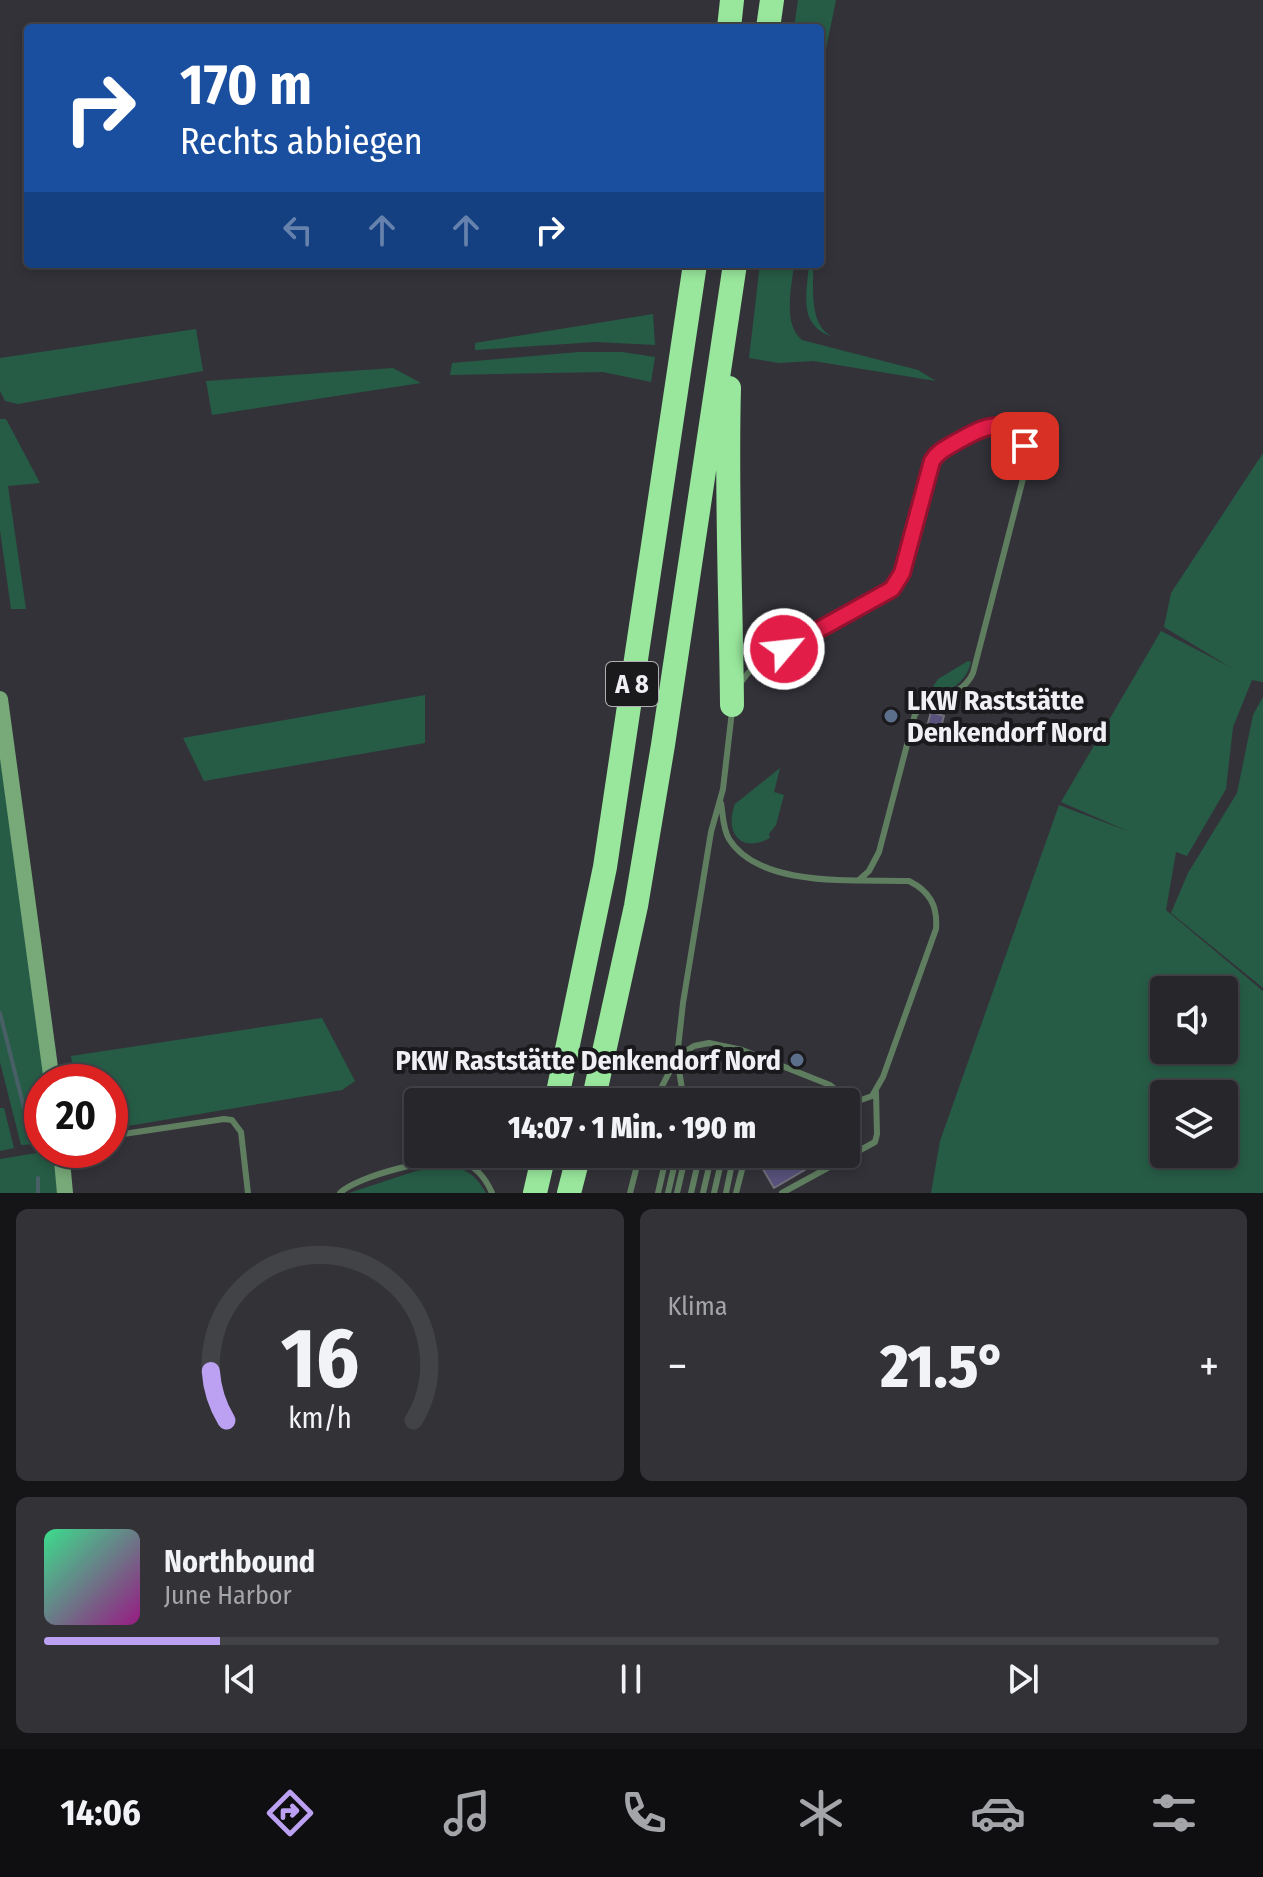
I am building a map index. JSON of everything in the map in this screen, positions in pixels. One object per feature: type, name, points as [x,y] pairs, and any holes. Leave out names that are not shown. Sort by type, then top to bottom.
[{"type":"highway","points":[[729,24],[732,0]]},
{"type":"highway","points":[[769,24],[772,0]]},
{"type":"highway","name":"A 8","points":[[559,1088],[605,867],[694,268]]},
{"type":"highway","points":[[732,705],[727,486],[734,269]]},
{"type":"highway","name":"A 8","points":[[596,1088],[636,906],[661,760],[734,269]]},
{"type":"highway","points":[[535,1193],[541,1168]]},
{"type":"highway","points":[[569,1193],[575,1168]]},
{"type":"main road","points":[[0,699],[50,1064]]},
{"type":"main road","points":[[63,1168],[65,1193]]},
{"type":"lane","points":[[682,1088],[677,1057],[690,956],[711,832],[721,800],[732,705],[738,687],[748,673],[767,659],[892,589],[902,573],[935,456],[988,426],[1010,430],[1021,439],[1026,452],[1025,471],[973,673],[954,695],[926,704],[915,714],[879,852],[869,871],[860,879]]},
{"type":"lane","points":[[721,800],[730,841],[757,863],[796,876],[909,881],[924,888],[937,917],[936,929],[876,1092],[875,1142],[782,1193]]},
{"type":"lane","points":[[661,1088],[677,1057],[694,1046],[717,1043],[830,1085],[849,1100],[861,1100],[876,1092]]},
{"type":"lane","points":[[128,1133],[232,1120],[238,1124],[242,1137],[248,1193]]},
{"type":"lane","points":[[340,1193],[352,1185],[381,1175],[447,1160],[473,1167],[492,1193]]},
{"type":"lane","points":[[630,1193],[636,1168]]},
{"type":"lane","points":[[658,1193],[664,1168]]},
{"type":"lane","points":[[668,1193],[673,1168]]},
{"type":"lane","points":[[677,1193],[683,1168]]},
{"type":"lane","points":[[691,1193],[696,1168]]},
{"type":"lane","points":[[703,1193],[709,1168]]},
{"type":"lane","points":[[714,1193],[720,1168]]},
{"type":"lane","points":[[726,1193],[733,1168]]},
{"type":"lane","points":[[736,1193],[743,1168]]},
{"type":"green space","points":[[798,0],[836,0],[824,58],[824,24],[795,24]]},
{"type":"green space","points":[[760,268],[793,268],[790,315],[802,340],[918,370],[936,381],[813,361],[779,363],[749,358]]},
{"type":"green space","points":[[809,268],[813,268],[816,315],[819,324],[833,337],[814,325],[809,317],[806,297]]},
{"type":"green space","points":[[653,314],[655,345],[596,342],[475,350],[475,343]]},
{"type":"green space","points":[[196,329],[203,371],[18,404],[5,401],[0,391],[0,358]]},
{"type":"green space","points":[[579,352],[622,352],[655,357],[651,382],[603,372],[450,375],[452,363]]},
{"type":"green space","points":[[393,368],[421,383],[212,415],[206,381]]},
{"type":"green space","points":[[0,419],[6,419],[40,483],[8,486],[26,609],[11,609],[0,530]]},
{"type":"green space","points":[[1263,453],[1263,682],[1252,680],[1233,727],[1226,789],[1187,856],[1176,852],[1166,910],[1263,991],[1263,1193],[931,1193],[940,1141],[1059,805],[1130,832],[1061,802],[1161,631],[1230,667],[1164,627],[1171,593]]},
{"type":"green space","points":[[971,662],[969,669],[956,686],[928,695],[938,679]]},
{"type":"green space","points":[[425,695],[425,743],[204,781],[183,738]]},
{"type":"green space","points":[[1263,697],[1263,988],[1171,913],[1188,873],[1237,793],[1253,715]]},
{"type":"green space","points":[[0,747],[44,1064],[24,1064],[24,1145],[21,1145],[0,1062]]},
{"type":"green space","points":[[780,768],[774,792],[784,795],[770,838],[751,844],[743,842],[734,832],[732,824],[735,804]]},
{"type":"green space","points":[[322,1018],[355,1081],[342,1090],[128,1126],[128,1064],[72,1064],[71,1056]]},
{"type":"green space","points":[[0,1108],[4,1108],[14,1148],[0,1151]]},
{"type":"green space","points":[[24,1155],[24,1168],[56,1168],[59,1193],[0,1193],[0,1159]]},
{"type":"green space","points":[[457,1168],[469,1173],[486,1193],[349,1193],[416,1171]]},
{"type":"building","points":[[931,712],[944,716],[939,734],[926,730]]},
{"type":"building","points":[[762,1168],[808,1168],[774,1188]]},
{"type":"waterway","points":[[0,1013],[24,1108]]},
{"type":"waterway","points":[[38,1178],[38,1193]]},
{"type":"place","name":"LKW Raststätte Denkendorf Nord","points":[[891,716]]},
{"type":"place","name":"PKW Raststätte Denkendorf Nord","points":[[797,1060]]},
{"type":"route","points":[[784,649],[892,589],[902,573],[932,461],[938,453],[988,426],[1010,430],[1025,446]]}]
